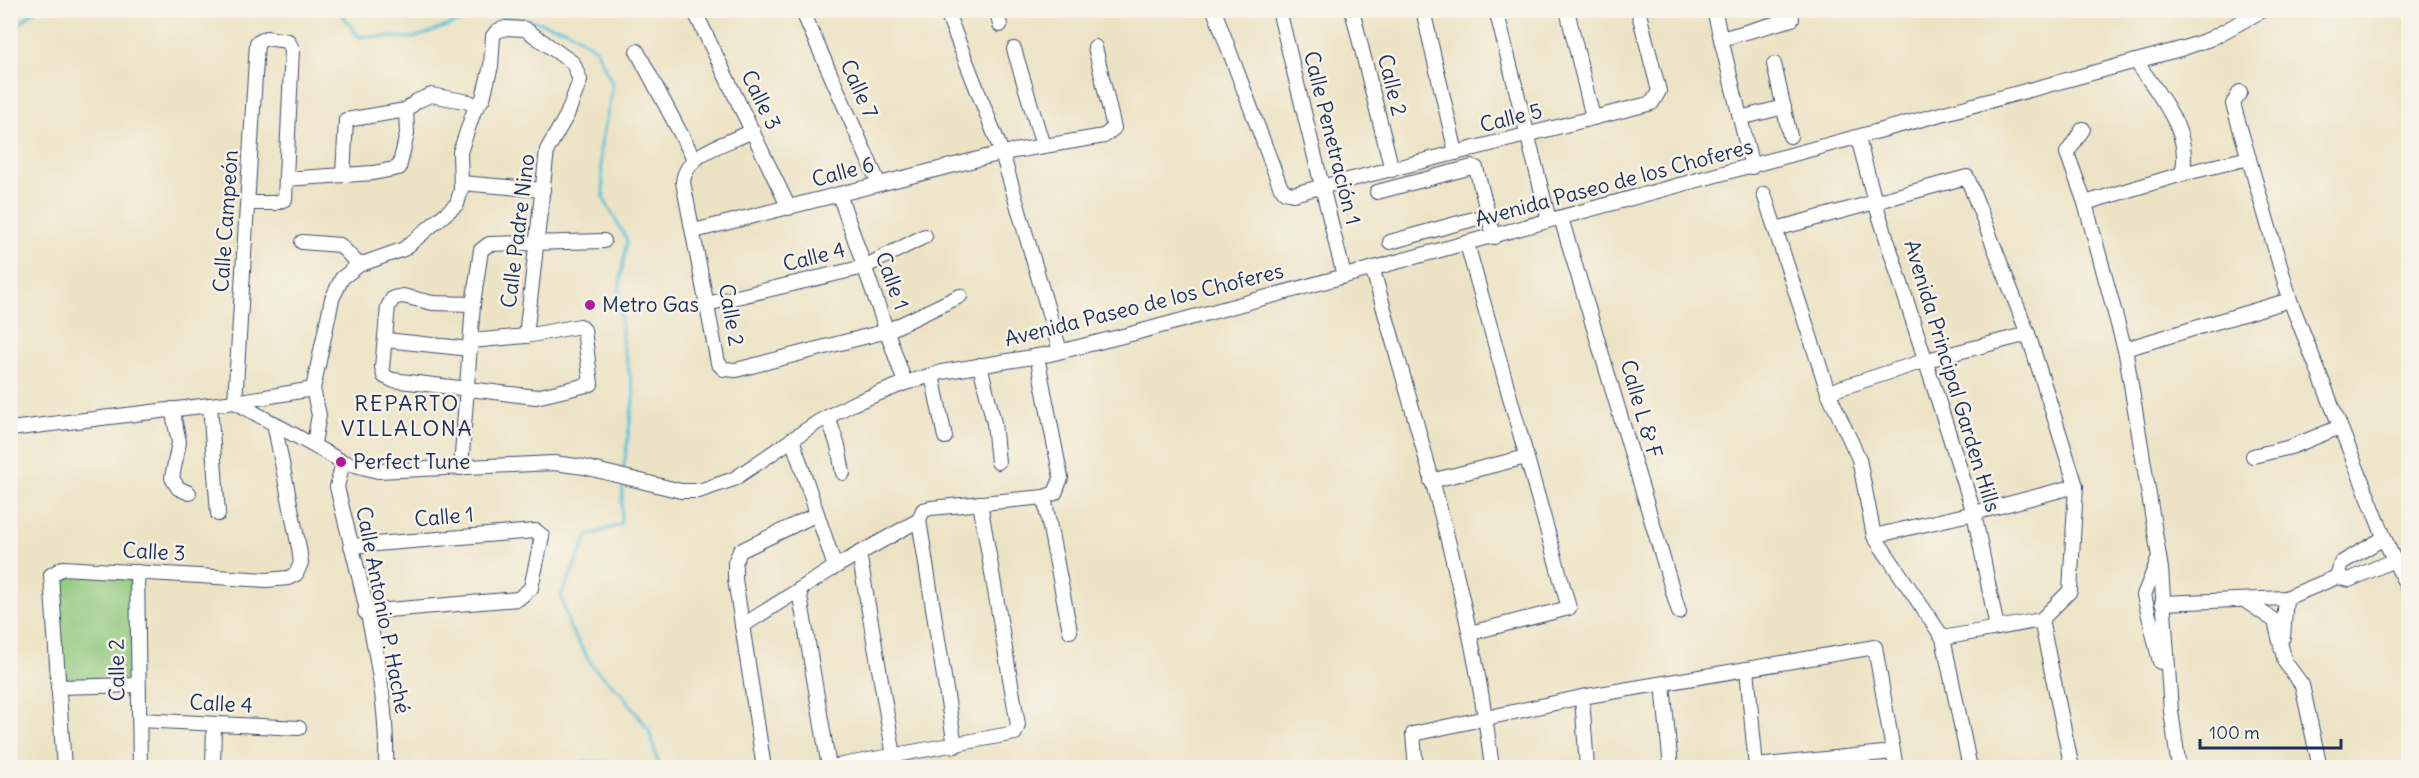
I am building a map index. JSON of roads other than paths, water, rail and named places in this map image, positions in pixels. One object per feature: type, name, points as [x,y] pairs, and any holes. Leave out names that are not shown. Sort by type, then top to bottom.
[{"type":"street","name":"Calle 3","points":[[694,10],[789,208]]},
{"type":"street","name":"Calle 7","points":[[802,10],[879,184]]},
{"type":"street","points":[[946,10],[1002,153],[1060,351]]},
{"type":"street","points":[[997,10],[1000,26]]},
{"type":"street","name":"Calle 5","points":[[1214,10],[1280,186],[1285,192],[1293,194],[1647,105],[1658,95],[1638,10]]},
{"type":"street","name":"Calle Penetración 1","points":[[1279,10],[1344,276]]},
{"type":"street","name":"Calle 2","points":[[1352,10],[1392,170]]},
{"type":"street","points":[[1423,10],[1456,153]]},
{"type":"street","name":"Calle L & F","points":[[1496,10],[1526,136],[1593,317],[1679,612]]},
{"type":"street","points":[[1567,10],[1593,118]]},
{"type":"street","points":[[1714,10],[1752,167]]},
{"type":"street","name":"Avenida Paseo de los Choferes","points":[[235,402],[314,443],[343,462],[378,471],[554,463],[681,491],[707,489],[734,479],[828,417],[852,404],[905,383],[932,375],[1060,351],[1373,270],[1858,138],[2210,39],[2263,10]]},
{"type":"street","points":[[1720,39],[1792,19]]},
{"type":"street","name":"Calle Padre Nino","points":[[476,107],[483,98],[494,45],[493,36],[497,31],[514,27],[525,29],[573,63],[579,73],[579,86],[548,150],[535,243],[526,336]]},
{"type":"street","name":"Calle Campeón","points":[[235,402],[249,203],[257,43],[266,38],[288,41],[291,44],[286,179]]},
{"type":"street","name":"Calle 6","points":[[694,231],[1002,153],[1104,136],[1114,128],[1095,47]]},
{"type":"street","points":[[1014,50],[1043,146]]},
{"type":"street","points":[[637,51],[694,159],[753,131]]},
{"type":"street","points":[[2136,61],[2174,118],[2186,159],[2182,174]]},
{"type":"street","points":[[1774,64],[1790,136]]},
{"type":"street","points":[[2240,92],[2233,104],[2290,300],[2394,560],[2409,590]]},
{"type":"street","points":[[314,443],[319,415],[314,389],[332,299],[342,278],[359,265],[404,249],[457,204],[461,183],[460,152],[476,107],[469,102],[431,95],[417,101],[406,110],[346,120],[344,175]]},
{"type":"street","points":[[1740,118],[1784,107]]},
{"type":"street","points":[[249,203],[281,202],[285,199],[286,179],[396,170],[401,166],[407,134],[406,110]]},
{"type":"street","points":[[2083,129],[2067,153],[2085,203],[2125,349],[2159,557],[2171,711],[2179,768]]},
{"type":"street","name":"Avenida Principal Garden Hills","points":[[1858,138],[1875,202],[1974,513],[1997,628]]},
{"type":"street","points":[[2085,203],[2182,174],[2249,158]]},
{"type":"street","name":"Calle 2","points":[[694,159],[685,170],[684,182],[718,363],[724,369],[736,370],[887,331],[960,296]]},
{"type":"street","points":[[1377,192],[1472,167],[1478,172],[1494,237]]},
{"type":"street","points":[[1776,229],[1967,177],[2028,334],[2076,486],[2070,591],[2040,620],[1943,638]]},
{"type":"street","points":[[461,183],[543,190]]},
{"type":"street","name":"Calle 1","points":[[839,194],[905,383]]},
{"type":"street","points":[[1764,194],[1828,392],[1859,459],[1874,536],[1943,638],[1970,768]]},
{"type":"street","points":[[1390,242],[1488,216]]},
{"type":"street","name":"Calle 4","points":[[707,304],[864,267],[925,236]]},
{"type":"street","points":[[461,468],[465,389],[478,256],[485,246],[604,241]]},
{"type":"street","points":[[302,242],[340,245],[359,265]]},
{"type":"street","points":[[1467,244],[1569,608],[1470,633]]},
{"type":"street","points":[[1373,270],[1470,633],[1486,719],[1492,768]]},
{"type":"street","points":[[386,340],[471,345],[576,326],[582,328],[591,384],[536,397],[387,379],[382,372],[388,307],[393,298],[397,296],[433,303],[473,304]]},
{"type":"street","points":[[2125,349],[2290,300]]},
{"type":"street","points":[[1828,392],[1927,360],[2028,334]]},
{"type":"street","points":[[955,746],[919,520],[923,510],[931,508],[1044,497],[1055,493],[1061,478],[1037,356]]},
{"type":"street","points":[[981,365],[994,423],[998,462]]},
{"type":"street","points":[[932,375],[945,437]]},
{"type":"street","points":[[10,429],[235,402],[314,389]]},
{"type":"street","points":[[210,405],[218,514]]},
{"type":"street","points":[[172,409],[179,442],[172,478],[178,489],[189,493]]},
{"type":"street","points":[[828,417],[838,446],[843,473]]},
{"type":"street","name":"Calle 3","points":[[64,768],[51,575],[59,568],[267,580],[288,578],[297,574],[301,563],[300,556],[274,423]]},
{"type":"street","points":[[2253,456],[2291,447],[2340,427]]},
{"type":"street","points":[[792,440],[835,567]]},
{"type":"street","points":[[1431,481],[1526,457]]},
{"type":"street","name":"Calle Antonio P. Haché","points":[[343,462],[337,487],[365,612],[384,717],[386,768]]},
{"type":"street","points":[[1874,536],[2076,486]]},
{"type":"street","points":[[1044,497],[1070,631]]},
{"type":"street","points":[[800,590],[827,767],[867,764],[894,756],[1015,734],[1018,725],[980,503]]},
{"type":"street","points":[[764,768],[735,579],[735,563],[740,551],[817,514]]},
{"type":"street","points":[[742,626],[835,567],[919,520]]},
{"type":"street","name":"Calle 1","points":[[351,546],[536,531],[541,533],[542,540],[531,588],[523,597],[365,612]]},
{"type":"street","points":[[2337,577],[2341,563],[2385,538]]},
{"type":"street","points":[[859,553],[894,756]]},
{"type":"street","points":[[2159,557],[2144,595],[2171,711]]},
{"type":"street","points":[[2162,603],[2286,598],[2337,577],[2349,580],[2394,560]]},
{"type":"street","name":"Calle 2","points":[[137,572],[140,768]]},
{"type":"street","points":[[2281,652],[2286,598]]},
{"type":"street","points":[[2244,600],[2275,621],[2281,652],[2302,685],[2320,768]]},
{"type":"street","points":[[2040,620],[2072,768]]},
{"type":"street","points":[[1416,768],[1413,734],[1582,697],[1875,647],[1896,768]]},
{"type":"street","points":[[1747,669],[1756,767],[1893,752]]},
{"type":"street","points":[[1663,684],[1671,768]]},
{"type":"street","points":[[58,687],[138,685]]},
{"type":"street","points":[[1582,697],[1587,768]]},
{"type":"street","name":"Calle 4","points":[[140,720],[299,728]]},
{"type":"street","points":[[213,768],[214,724]]},
{"type":"waterway","points":[[10,32],[35,10]]},
{"type":"waterway","points":[[339,10],[358,36],[414,38],[480,14],[534,21],[567,30],[596,49],[613,85],[600,150],[604,199],[627,240],[619,288],[623,345],[634,393],[623,473]]},
{"type":"waterway","points":[[573,768],[583,761],[659,766],[649,730],[622,694],[593,667],[570,628],[561,596],[588,536],[621,524],[623,480]]},
{"type":"place","name":"Metro Gas","points":[[590,305]]},
{"type":"place","name":"Perfect Tune","points":[[341,462]]},
{"type":"district","name":"REPARTO VILLALONA","points":[[407,416]]}]
